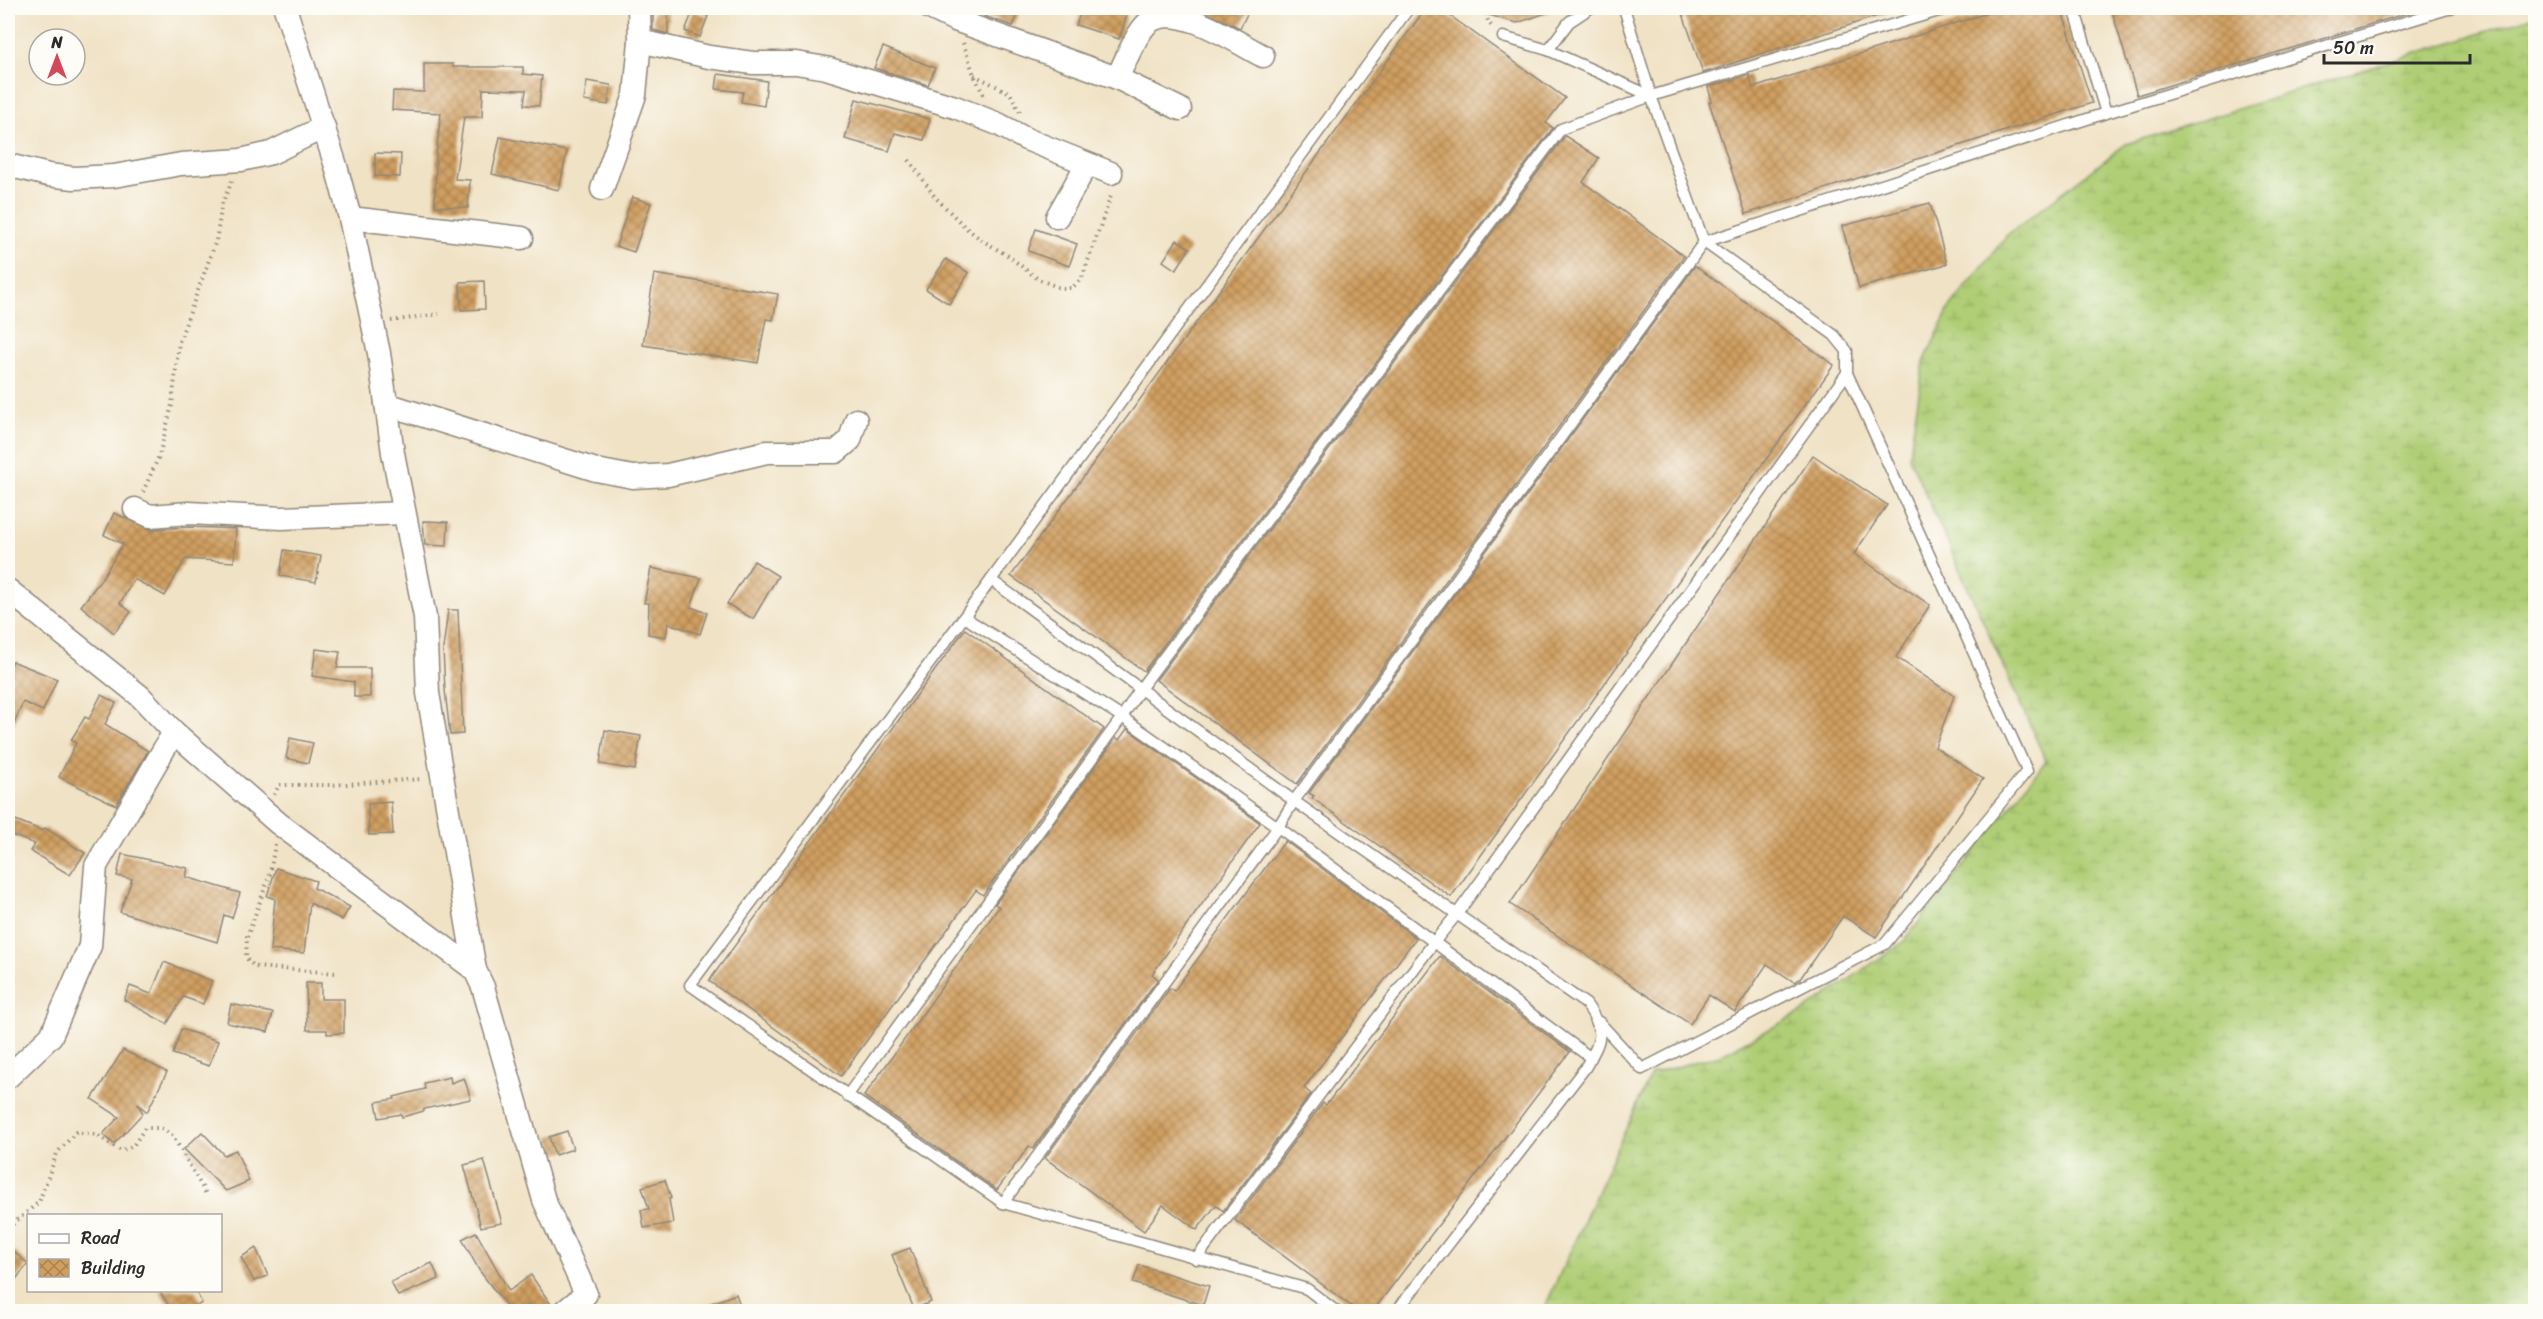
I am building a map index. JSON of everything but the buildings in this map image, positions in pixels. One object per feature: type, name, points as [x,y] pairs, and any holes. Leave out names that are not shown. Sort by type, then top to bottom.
[{"type":"street","points":[[285,8],[324,127],[350,218],[373,324],[404,513],[425,617],[428,693],[475,970],[483,987],[544,1200],[590,1303],[564,1311]]},
{"type":"street","points":[[602,189],[635,95],[640,41],[639,8]]},
{"type":"street","points":[[930,8],[955,20],[1117,78],[1180,109]]},
{"type":"street","points":[[1117,78],[1149,22],[1168,17],[1176,16],[1196,21],[1263,56]]},
{"type":"street","points":[[640,41],[753,63],[796,63],[826,68],[955,107],[998,124],[1026,139],[1111,173]]},
{"type":"street","points":[[8,165],[48,175],[74,178],[114,176],[181,164],[241,160],[271,153],[324,127]]},
{"type":"street","points":[[1057,217],[1087,164]]},
{"type":"street","points":[[350,218],[522,238]]},
{"type":"street","points":[[386,404],[596,470],[633,477],[668,475],[767,452],[836,452],[850,440],[856,420]]},
{"type":"street","points":[[135,509],[150,516],[189,513],[282,518],[404,513]]},
{"type":"street","points":[[8,590],[140,696],[174,732],[278,823],[475,970]]},
{"type":"street","points":[[8,1077],[51,1036],[90,946],[96,866],[174,732]]},
{"type":"lane","points":[[1337,1311],[1307,1289],[1196,1260],[1003,1203],[690,985],[964,617],[1409,8]]},
{"type":"lane","points":[[1548,50],[1569,22],[1590,8]]},
{"type":"lane","points":[[991,580],[1294,801],[1586,1004],[1599,1022],[1642,1069],[1885,944],[2027,771],[1847,373],[1847,351],[1834,335],[1704,242],[1651,96],[1624,8]]},
{"type":"lane","points":[[847,1096],[1140,689],[1561,129],[1651,96],[1949,8]]},
{"type":"lane","points":[[2074,8],[2106,113]]},
{"type":"lane","points":[[1003,1203],[1278,827],[1294,801],[1704,242],[2106,113],[2451,8]]},
{"type":"lane","points":[[1503,37],[1548,50],[1651,96]]},
{"type":"lane","points":[[1196,1260],[1434,941],[1457,914],[1847,373]]},
{"type":"lane","points":[[964,617],[1122,717],[1278,827],[1591,1058]]},
{"type":"lane","points":[[1396,1311],[1585,1068],[1599,1043],[1599,1022]]},
{"type":"path","points":[[1484,8],[1489,23],[1503,37]]},
{"type":"path","points":[[955,20],[974,75],[998,124]]},
{"type":"path","points":[[974,75],[1010,93],[1022,115],[1026,139]]},
{"type":"path","points":[[135,509],[159,456],[172,405],[179,342],[216,241],[222,204],[241,160]]},
{"type":"path","points":[[909,160],[935,197],[965,227],[1038,279],[1060,288],[1072,288],[1082,279],[1115,182],[1111,173]]},
{"type":"path","points":[[373,324],[439,314]]},
{"type":"path","points":[[8,1228],[39,1202],[57,1154],[76,1132],[97,1135],[121,1151],[133,1146],[145,1128],[161,1128],[173,1136],[206,1194]]},
{"type":"green space","points":[[2535,16],[2535,1311],[1543,1311],[1651,1074],[1720,1055],[1802,1012],[1903,942],[2046,761],[1909,457],[1924,362],[1949,309],[2007,235],[2126,144]]}]
